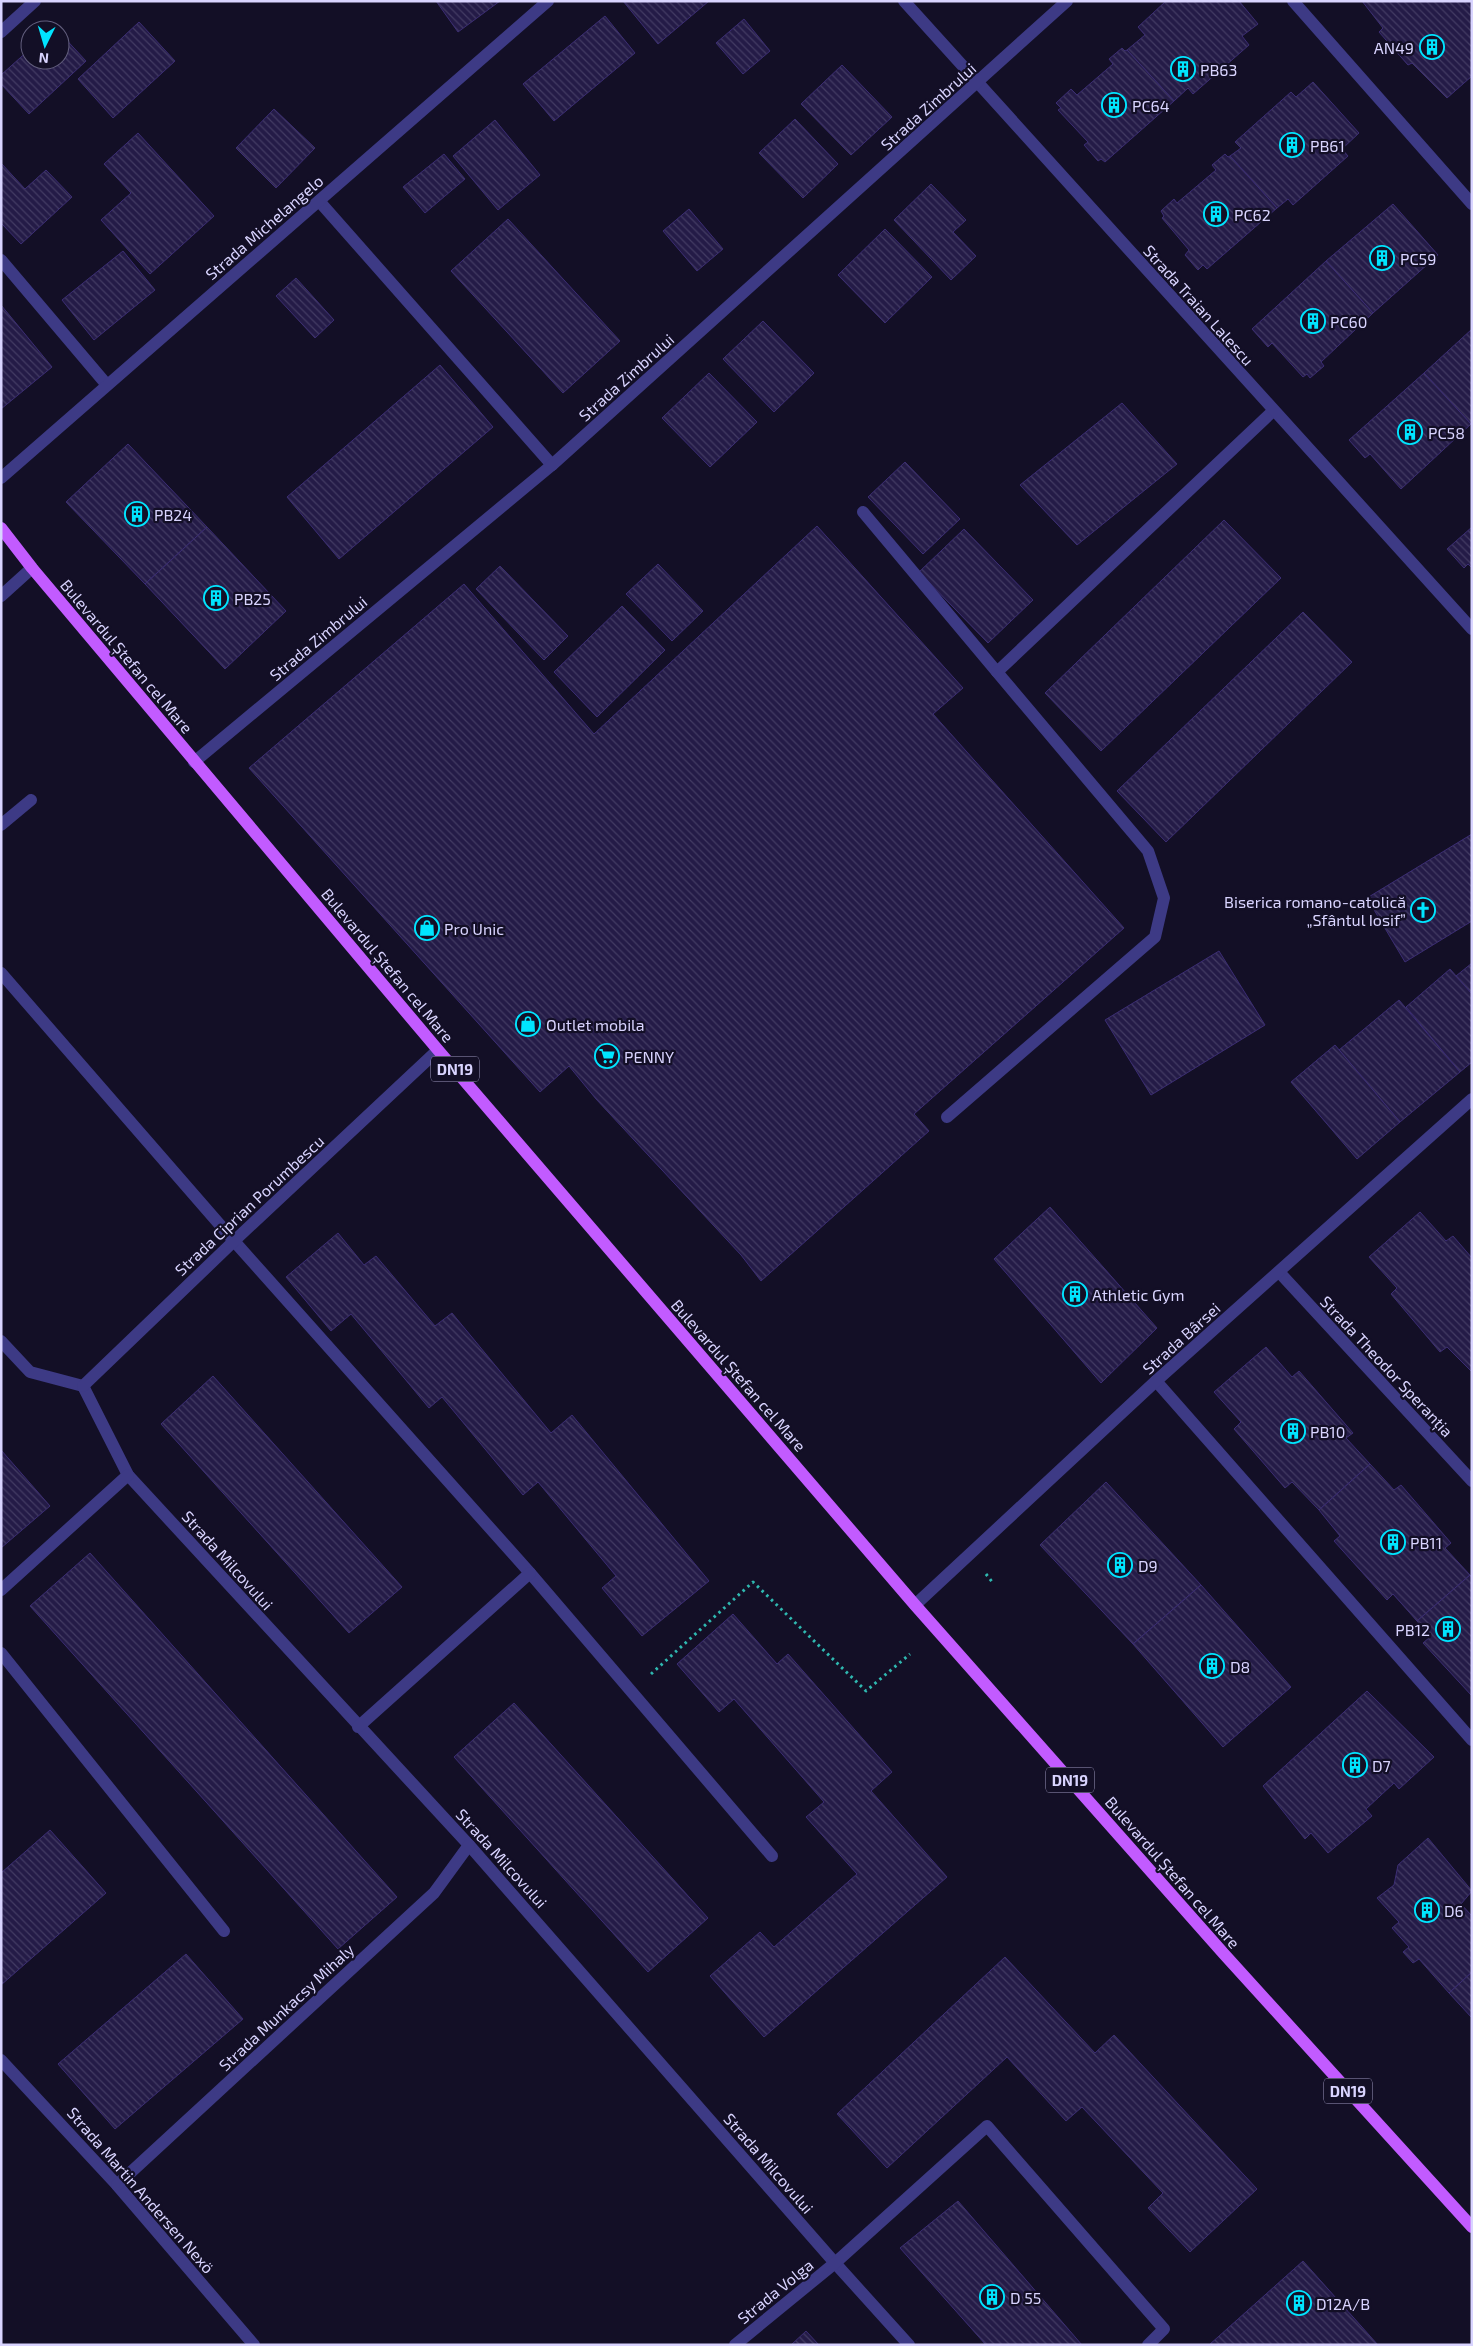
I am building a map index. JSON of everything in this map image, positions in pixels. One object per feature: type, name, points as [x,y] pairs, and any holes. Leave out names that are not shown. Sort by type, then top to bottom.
[{"type":"main road","name":"Bulevardul Ștefan cel Mare","points":[[1,528],[32,568],[194,762],[438,1050],[915,1605],[1224,1954],[1472,2227]]},
{"type":"street","points":[[1,32],[35,1]]},
{"type":"street","name":"Strada Michelangelo","points":[[1,478],[548,1]]},
{"type":"street","name":"Strada Traian Lalescu","points":[[904,1],[977,84],[1472,629]]},
{"type":"street","name":"Strada Zimbrului","points":[[194,762],[552,465],[1067,1]]},
{"type":"street","points":[[1294,1],[1472,204]]},
{"type":"street","points":[[319,201],[552,465]]},
{"type":"street","points":[[1,260],[107,385]]},
{"type":"street","points":[[997,672],[1274,411]]},
{"type":"street","points":[[863,512],[1148,851],[1164,898],[1155,936],[948,1117]]},
{"type":"street","points":[[1,596],[32,568]]},
{"type":"street","points":[[1,825],[31,800]]},
{"type":"street","points":[[1,973],[234,1241],[530,1573],[772,1856]]},
{"type":"street","name":"Strada Ciprian Porumbescu","points":[[83,1386],[234,1241],[438,1050]]},
{"type":"street","name":"Strada Bârsei","points":[[915,1605],[1156,1381],[1472,1099]]},
{"type":"street","name":"Strada Theodor Speranția","points":[[1279,1272],[1472,1482]]},
{"type":"street","points":[[1,1341],[30,1372],[83,1386]]},
{"type":"street","points":[[1156,1381],[1472,1740]]},
{"type":"street","name":"Strada Milcovului","points":[[83,1386],[128,1475],[358,1727],[469,1845],[835,2263],[910,2345]]},
{"type":"street","points":[[1,1590],[128,1475]]},
{"type":"street","points":[[358,1727],[530,1573]]},
{"type":"street","points":[[1,1654],[224,1931]]},
{"type":"street","name":"Strada Munkacsy Mihaly","points":[[118,2185],[434,1893],[469,1845]]},
{"type":"street","name":"Strada Martin Andersen Nexö","points":[[1,2060],[118,2185],[254,2345]]},
{"type":"street","name":"Strada Volga","points":[[735,2345],[835,2263],[987,2126],[1164,2329],[1148,2345]]},
{"type":"path","points":[[632,1691],[753,1582],[866,1691],[910,1654]]},
{"type":"building","points":[[436,1],[500,1],[458,32]]},
{"type":"building","points":[[623,1],[709,1],[658,44]]},
{"type":"building","name":"PB63","points":[[1166,1],[1239,1],[1258,24],[1242,36],[1249,45],[1193,94],[1188,88],[1174,101],[1127,50],[1145,35],[1138,27]]},
{"type":"building","name":"AN49","points":[[1362,1],[1472,1],[1472,76],[1447,98],[1412,63],[1408,65],[1379,32],[1383,28]]},
{"type":"building","points":[[605,16],[635,53],[554,121],[523,84]]},
{"type":"building","points":[[744,19],[770,51],[743,74],[716,43]]},
{"type":"building","points":[[139,22],[175,61],[113,118],[78,79]]},
{"type":"building","points":[[70,44],[86,61],[29,114],[1,84],[1,75],[20,58],[20,70],[70,70]]},
{"type":"building","name":"PC64","points":[[1122,48],[1125,51],[1127,50],[1174,101],[1105,162],[1101,159],[1098,161],[1084,145],[1088,142],[1058,110],[1061,108],[1056,103],[1071,89],[1077,95],[1113,64],[1109,59]]},
{"type":"building","points":[[842,65],[892,117],[851,155],[801,104]]},
{"type":"building","name":"PB61","points":[[1313,82],[1359,133],[1342,149],[1348,156],[1293,205],[1288,199],[1277,208],[1230,156],[1241,148],[1235,142],[1291,92],[1296,97]]},
{"type":"building","points":[[274,109],[315,148],[276,188],[236,148]]},
{"type":"building","points":[[795,119],[838,164],[803,198],[759,153]]},
{"type":"building","points":[[495,120],[540,175],[498,210],[453,156]]},
{"type":"building","points":[[138,133],[214,216],[150,274],[101,220],[131,193],[104,164]]},
{"type":"building","points":[[444,154],[465,179],[425,213],[403,187]]},
{"type":"building","name":"PC62","points":[[1225,154],[1228,157],[1230,156],[1277,208],[1207,269],[1203,265],[1198,270],[1185,255],[1189,250],[1162,218],[1164,216],[1161,211],[1174,199],[1177,203],[1216,170],[1212,165]]},
{"type":"building","points":[[1,163],[25,189],[46,170],[72,197],[21,244],[1,223]]},
{"type":"building","points":[[931,184],[966,220],[953,232],[976,256],[951,280],[894,220]]},
{"type":"building","name":"PC59","points":[[1393,204],[1438,255],[1373,313],[1326,261]]},
{"type":"building","points":[[689,209],[723,249],[697,271],[663,231]]},
{"type":"building","points":[[508,219],[620,341],[563,393],[451,271]]},
{"type":"building","points":[[885,229],[932,277],[885,323],[838,275]]},
{"type":"building","points":[[123,251],[155,290],[94,340],[62,300]]},
{"type":"building","name":"PC60","points":[[1326,261],[1373,313],[1321,362],[1324,366],[1310,378],[1307,374],[1303,377],[1272,343],[1268,347],[1252,329]]},
{"type":"building","points":[[296,278],[334,320],[315,338],[276,296]]},
{"type":"building","points":[[1,305],[52,367],[1,409]]},
{"type":"building","points":[[763,321],[814,373],[774,412],[723,359]]},
{"type":"building","points":[[1472,329],[1472,423],[1471,424],[1424,373]]},
{"type":"building","points":[[440,365],[493,427],[339,559],[287,497]]},
{"type":"building","points":[[709,373],[757,422],[710,467],[662,418]]},
{"type":"building","name":"PC58","points":[[1424,373],[1471,424],[1401,489],[1370,454],[1365,458],[1349,440]]},
{"type":"building","points":[[1122,403],[1177,464],[1077,545],[1020,485]]},
{"type":"building","name":"PB24","points":[[128,444],[207,527],[145,584],[66,502]]},
{"type":"building","points":[[905,462],[960,519],[923,554],[868,497]]},
{"type":"building","points":[[1224,520],[1281,578],[1101,751],[1045,693]]},
{"type":"building","points":[[817,526],[963,688],[933,714],[1124,928],[914,1114],[929,1131],[761,1281],[741,1255],[596,1099],[569,1066],[540,1092],[249,768],[464,584],[594,734]]},
{"type":"building","name":"PB25","points":[[207,527],[286,611],[225,669],[145,584]]},
{"type":"building","points":[[1472,527],[1472,568],[1468,564],[1464,568],[1447,549]]},
{"type":"building","points":[[964,529],[1033,600],[988,643],[919,572]]},
{"type":"building","points":[[658,564],[703,611],[672,641],[626,594]]},
{"type":"building","points":[[500,566],[568,636],[544,660],[476,589]]},
{"type":"building","points":[[622,606],[665,650],[597,717],[554,672]]},
{"type":"building","points":[[1303,612],[1352,662],[1166,842],[1117,791]]},
{"type":"building","name":"Biserica romano-catolică „Sfântul Iosif”","points":[[1472,834],[1472,921],[1405,962],[1367,898]]},
{"type":"building","points":[[1219,951],[1265,1025],[1151,1095],[1105,1020]]},
{"type":"building","points":[[1472,963],[1472,994],[1456,976]]},
{"type":"building","points":[[1450,969],[1472,994],[1472,1062],[1460,1072],[1406,1007]]},
{"type":"building","points":[[1399,1000],[1460,1072],[1400,1122],[1339,1050]]},
{"type":"building","points":[[1335,1045],[1400,1122],[1357,1159],[1291,1082]]},
{"type":"building","name":"Athletic Gym","points":[[1050,1207],[1157,1328],[1101,1383],[994,1259]]},
{"type":"building","points":[[1420,1212],[1446,1241],[1453,1236],[1472,1258],[1472,1372],[1447,1347],[1440,1352],[1391,1294],[1397,1288],[1369,1257]]},
{"type":"building","points":[[338,1233],[364,1265],[376,1256],[435,1326],[452,1313],[551,1433],[572,1415],[709,1581],[642,1636],[602,1588],[616,1576],[538,1482],[523,1495],[442,1397],[429,1408],[351,1314],[331,1331],[286,1277]]},
{"type":"building","name":"PB10","points":[[1266,1347],[1292,1377],[1299,1371],[1353,1433],[1346,1438],[1370,1464],[1319,1510],[1292,1482],[1285,1488],[1234,1429],[1241,1422],[1214,1392]]},
{"type":"building","points":[[213,1376],[402,1587],[349,1633],[161,1424]]},
{"type":"building","points":[[1,1450],[50,1506],[1,1548]]},
{"type":"building","name":"PB11","points":[[1370,1464],[1394,1490],[1401,1485],[1451,1543],[1445,1548],[1470,1575],[1417,1621],[1393,1594],[1387,1600],[1334,1541],[1340,1536],[1319,1510]]},
{"type":"building","name":"D9","points":[[1106,1482],[1201,1585],[1133,1644],[1040,1545]]},
{"type":"building","points":[[90,1553],[397,1897],[338,1949],[30,1606]]},
{"type":"building","name":"PB12","points":[[1470,1575],[1472,1577],[1472,1696],[1423,1643],[1430,1637],[1417,1621]]},
{"type":"building","name":"D8","points":[[1201,1585],[1291,1687],[1223,1747],[1133,1644]]},
{"type":"building","points":[[733,1614],[777,1664],[788,1654],[892,1772],[871,1791],[947,1877],[764,2037],[710,1976],[760,1932],[774,1947],[857,1874],[806,1817],[824,1802],[734,1699],[719,1712],[677,1664]]},
{"type":"building","name":"D7","points":[[1367,1691],[1434,1757],[1399,1789],[1394,1783],[1366,1809],[1372,1816],[1328,1853],[1311,1833],[1305,1839],[1263,1786]]},
{"type":"building","points":[[514,1703],[708,1918],[648,1972],[454,1757]]},
{"type":"building","points":[[50,1830],[106,1893],[1,1985],[1,1873]]},
{"type":"building","name":"D6","points":[[1428,1838],[1472,1891],[1461,1904],[1472,1916],[1472,1972],[1449,1993],[1419,1959],[1413,1963],[1403,1952],[1409,1947],[1392,1928],[1399,1922],[1377,1898],[1394,1885],[1398,1865]]},
{"type":"building","points":[[186,1954],[243,2019],[115,2129],[58,2064]]},
{"type":"building","points":[[1005,1957],[1095,2053],[1114,2035],[1257,2189],[1190,2252],[1148,2208],[1163,2193],[1082,2107],[1066,2121],[1007,2057],[887,2168],[837,2114]]},
{"type":"building","points":[[1472,1972],[1472,2018],[1449,1993]]},
{"type":"building","name":"D 55","points":[[958,2201],[1082,2345],[986,2345],[900,2248]]},
{"type":"building","name":"D12A/B","points":[[1303,2261],[1378,2345],[1209,2345]]},
{"type":"building","points":[[806,2331],[819,2345],[791,2345]]},
{"type":"place","name":"AN49","points":[[1432,47]]},
{"type":"place","name":"PB63","points":[[1183,69]]},
{"type":"place","name":"PC64","points":[[1114,105]]},
{"type":"place","name":"PB61","points":[[1292,145]]},
{"type":"place","name":"PC62","points":[[1216,214]]},
{"type":"place","name":"PC59","points":[[1382,258]]},
{"type":"place","name":"PC60","points":[[1313,321]]},
{"type":"place","name":"PC58","points":[[1410,432]]},
{"type":"place","name":"PB24","points":[[137,514]]},
{"type":"place","name":"PB25","points":[[216,598]]},
{"type":"place","name":"Biserica romano-catolică „Sfântul Iosif”","points":[[1423,910]]},
{"type":"place","name":"Pro Unic","points":[[427,928]]},
{"type":"place","name":"Outlet mobila","points":[[528,1024]]},
{"type":"place","name":"PENNY","points":[[607,1056]]},
{"type":"place","name":"Athletic Gym","points":[[1075,1294]]},
{"type":"place","name":"PB10","points":[[1293,1431]]},
{"type":"place","name":"PB11","points":[[1393,1542]]},
{"type":"place","name":"D9","points":[[1120,1565]]},
{"type":"place","name":"PB12","points":[[1448,1629]]},
{"type":"place","name":"D8","points":[[1212,1666]]},
{"type":"place","name":"D7","points":[[1355,1765]]},
{"type":"place","name":"D6","points":[[1427,1910]]},
{"type":"place","name":"D 55","points":[[992,2297]]},
{"type":"place","name":"D12A/B","points":[[1299,2303]]}]
